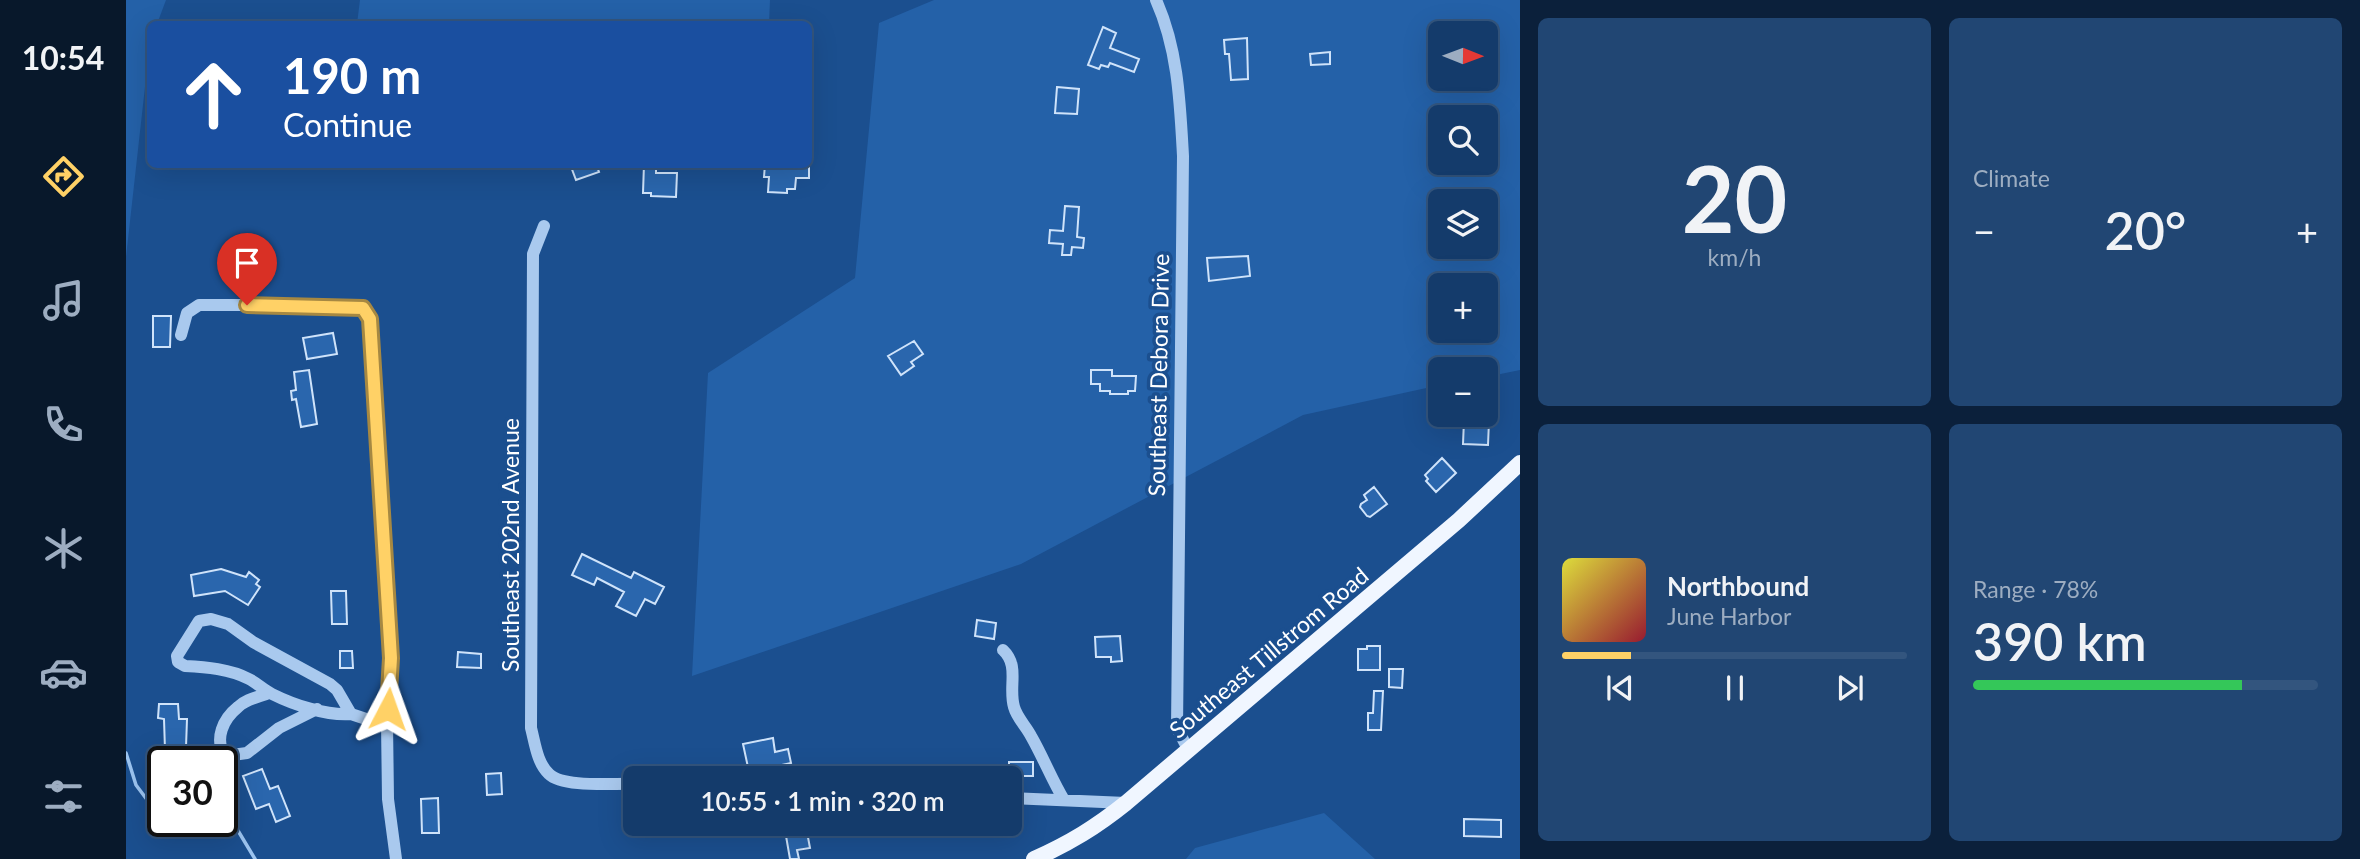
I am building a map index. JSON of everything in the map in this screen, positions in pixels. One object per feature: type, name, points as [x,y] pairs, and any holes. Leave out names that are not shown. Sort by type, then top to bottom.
[{"type":"main road","name":"Southeast Tillstrom Road","points":[[1034,859],[1095,828],[1126,803],[1449,529],[1520,463]]},
{"type":"street","name":"Southeast Debora Drive","points":[[1156,0],[1163,15],[1177,71],[1183,156],[1177,728],[1189,751]]},
{"type":"street","name":"Southeast 202nd Avenue","points":[[544,226],[533,254],[531,728],[538,755],[548,774],[562,782],[623,784]]},
{"type":"street","points":[[181,335],[187,313],[199,306],[272,304],[363,308],[370,319],[391,658],[387,726],[388,799],[396,859]]},
{"type":"street","points":[[351,714],[337,690],[330,684],[253,642],[229,625],[211,619],[199,621],[177,656],[178,662],[185,666],[232,672],[251,679],[269,693],[289,702],[342,715],[351,714],[387,726]]},
{"type":"street","points":[[1003,650],[1011,657],[1013,664],[1012,691],[1016,713],[1031,734],[1064,800]]},
{"type":"street","points":[[269,693],[249,700],[238,707],[229,718],[219,733],[219,747],[225,756],[247,753],[279,728],[317,709]]},
{"type":"street","points":[[1022,798],[1126,803]]},
{"type":"shaded area","points":[[126,0],[166,0],[158,21],[147,21],[147,69],[126,257]]},
{"type":"shaded area","points":[[360,0],[770,0],[769,21],[357,21]]},
{"type":"shaded area","points":[[934,0],[1520,0],[1520,370],[1498,375],[1498,357],[1428,357],[1428,388],[1303,415],[1021,564],[692,676],[708,373],[855,278],[879,23]]},
{"type":"shaded area","points":[[1324,813],[1375,859],[1186,859],[1195,848]]},
{"type":"building","points":[[1103,27],[1116,33],[1110,48],[1139,59],[1134,72],[1110,63],[1108,67],[1101,65],[1099,69],[1088,65]]},
{"type":"building","points":[[1247,38],[1248,79],[1231,80],[1229,54],[1225,54],[1224,40]]},
{"type":"building","points":[[1330,52],[1330,64],[1311,65],[1310,54]]},
{"type":"building","points":[[1057,87],[1079,89],[1077,114],[1055,113]]},
{"type":"building","points":[[572,168],[598,168],[599,172],[576,180]]},
{"type":"building","points":[[644,168],[656,168],[656,173],[677,173],[676,197],[643,193]]},
{"type":"building","points":[[765,168],[809,168],[809,178],[796,178],[795,189],[787,189],[787,193],[768,192],[769,177],[764,177]]},
{"type":"building","points":[[1065,206],[1079,207],[1077,237],[1084,238],[1083,248],[1072,247],[1071,255],[1062,255],[1063,244],[1049,243],[1050,230],[1063,231]]},
{"type":"building","points":[[1248,256],[1250,276],[1209,281],[1207,258]]},
{"type":"building","points":[[153,316],[171,316],[170,347],[153,347]]},
{"type":"building","points":[[333,333],[337,354],[307,359],[303,338]]},
{"type":"building","points":[[914,341],[923,354],[911,362],[914,366],[901,375],[888,356]]},
{"type":"building","points":[[309,370],[317,424],[301,427],[296,399],[292,400],[291,391],[296,390],[294,372]]},
{"type":"building","points":[[1091,370],[1112,370],[1112,376],[1136,376],[1135,391],[1128,391],[1128,394],[1110,394],[1110,391],[1100,391],[1100,384],[1091,384]]},
{"type":"building","points":[[1464,427],[1489,427],[1488,445],[1463,444]]},
{"type":"building","points":[[1442,458],[1456,473],[1436,492],[1426,481],[1428,479],[1425,475]]},
{"type":"building","points":[[1374,487],[1387,504],[1370,517],[1360,507],[1367,500],[1364,495]]},
{"type":"building","points":[[582,554],[631,578],[634,572],[664,587],[655,604],[645,599],[636,616],[616,606],[624,592],[597,578],[594,585],[572,575]]},
{"type":"building","points":[[221,569],[246,577],[249,572],[259,580],[256,584],[260,587],[248,605],[225,591],[194,596],[191,575]]},
{"type":"building","points":[[331,591],[346,591],[347,624],[332,624]]},
{"type":"building","points":[[977,620],[996,623],[994,639],[975,636]]},
{"type":"building","points":[[1120,636],[1122,661],[1111,662],[1111,657],[1096,657],[1095,637]]},
{"type":"building","points":[[1367,646],[1380,646],[1380,670],[1358,670],[1358,649],[1367,649]]},
{"type":"building","points":[[340,651],[352,651],[353,668],[340,668]]},
{"type":"building","points":[[458,652],[481,654],[481,668],[457,667]]},
{"type":"building","points":[[1389,669],[1403,669],[1402,688],[1389,687]]},
{"type":"building","points":[[1374,691],[1383,691],[1381,730],[1368,730],[1368,713],[1373,713]]},
{"type":"building","points":[[159,704],[178,704],[179,719],[187,719],[186,746],[165,746],[164,719],[158,718]]},
{"type":"building","points":[[773,738],[775,752],[788,749],[791,763],[748,766],[743,744]]},
{"type":"building","points":[[1009,762],[1033,762],[1033,776],[1022,776],[1022,766],[1009,766]]},
{"type":"building","points":[[262,769],[270,789],[278,786],[290,816],[276,822],[269,804],[256,809],[243,776]]},
{"type":"building","points":[[501,773],[502,794],[487,795],[486,774]]},
{"type":"building","points":[[438,798],[439,833],[422,833],[421,799]]},
{"type":"building","points":[[1464,819],[1501,820],[1501,837],[1464,836]]},
{"type":"building","points":[[786,836],[808,836],[810,848],[797,850],[799,859],[790,859]]},
{"type":"waterway","points":[[126,753],[136,785],[147,800]]},
{"type":"waterway","points":[[238,831],[255,859]]},
{"type":"route","points":[[247,305],[363,308],[370,319],[391,658],[388,709]]}]
